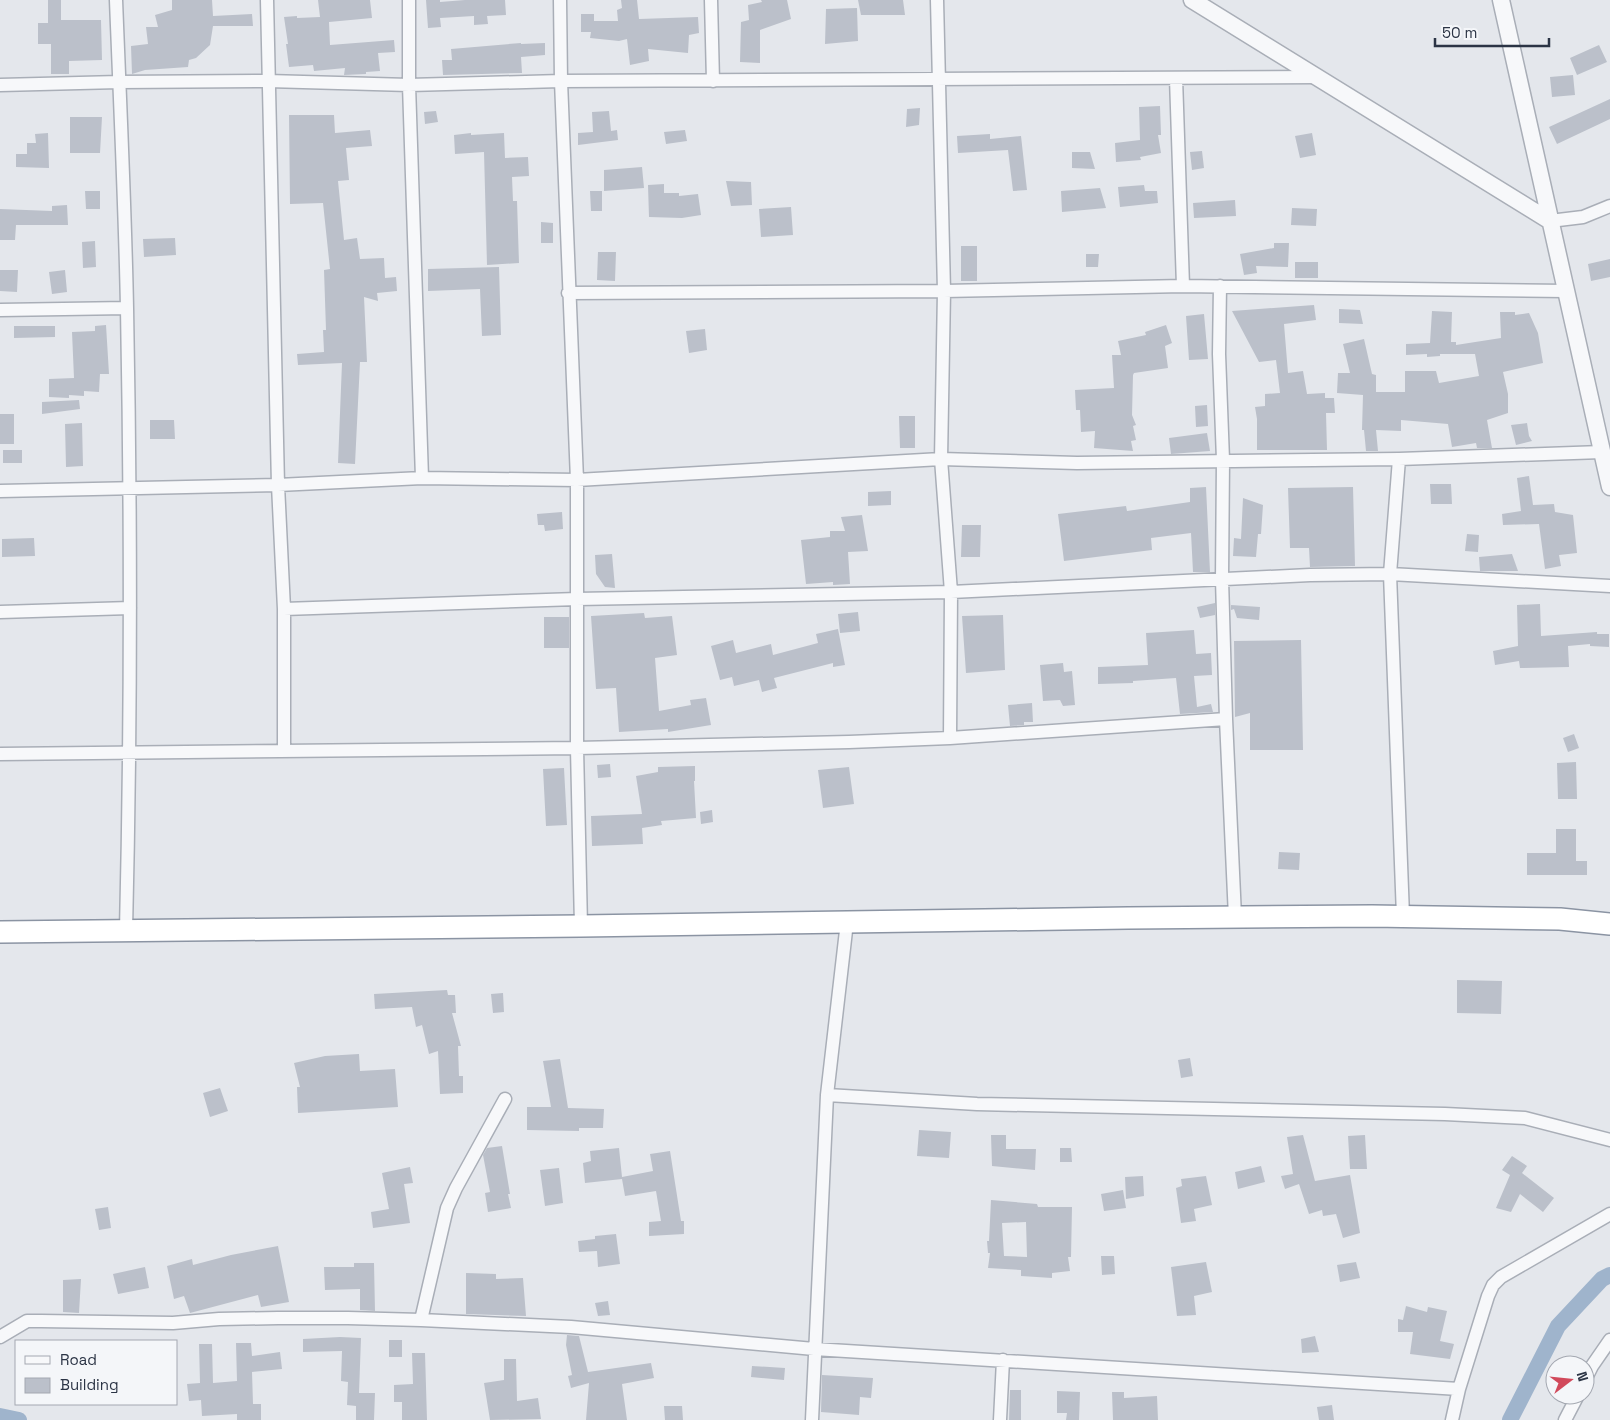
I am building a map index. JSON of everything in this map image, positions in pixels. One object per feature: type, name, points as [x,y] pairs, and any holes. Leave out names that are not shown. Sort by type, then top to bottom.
[{"type":"highway","points":[[0,932],[1403,916],[1560,919],[1610,924]]},
{"type":"street","points":[[116,0],[127,308],[130,752],[126,930]]},
{"type":"street","points":[[266,0],[278,485],[284,609],[284,751]]},
{"type":"street","points":[[409,0],[409,85],[422,478]]},
{"type":"street","points":[[560,0],[568,292],[577,480],[577,748],[582,926]]},
{"type":"street","points":[[711,0],[713,81]]},
{"type":"street","points":[[937,0],[944,290],[941,459],[951,592],[950,738]]},
{"type":"street","points":[[1192,0],[1550,221],[1583,217],[1610,206]]},
{"type":"street","points":[[1501,0],[1610,487]]},
{"type":"street","points":[[0,85],[268,81],[409,85],[561,81],[1317,77]]},
{"type":"street","points":[[1176,78],[1183,286]]},
{"type":"street","points":[[568,292],[944,290],[1183,286],[1566,291]]},
{"type":"street","points":[[1220,286],[1219,388],[1222,460],[1222,579],[1235,917]]},
{"type":"street","points":[[0,310],[127,308]]},
{"type":"street","points":[[0,491],[278,485],[422,478],[577,480],[941,459],[1077,463],[1399,459],[1602,452]]},
{"type":"street","points":[[1399,459],[1390,574],[1403,916]]},
{"type":"street","points":[[284,609],[577,599],[951,592],[1310,575],[1390,574],[1610,586]]},
{"type":"street","points":[[0,612],[130,608]]},
{"type":"street","points":[[0,754],[577,748],[848,742],[950,738],[1226,719]]},
{"type":"street","points":[[812,1420],[827,1095],[847,922]]},
{"type":"street","points":[[827,1095],[977,1104],[1514,1117],[1610,1140]]},
{"type":"street","points":[[422,1320],[447,1208],[505,1099]]},
{"type":"street","points":[[1452,1420],[1459,1389],[1493,1285],[1501,1277],[1610,1214]]},
{"type":"street","points":[[0,1337],[27,1321],[173,1323],[278,1318],[422,1320],[571,1327],[814,1349],[1459,1389]]},
{"type":"street","points":[[1595,1362],[1610,1340]]},
{"type":"street","points":[[1000,1420],[1003,1360]]},
{"type":"street","points":[[1565,1420],[1573,1405]]},
{"type":"building","points":[[48,0],[61,0],[61,20],[101,20],[102,60],[69,61],[69,74],[51,74],[51,44],[38,44],[38,23],[48,23]]},
{"type":"building","points":[[172,0],[212,0],[213,16],[252,14],[253,26],[213,26],[210,45],[196,58],[189,60],[188,67],[145,70],[132,74],[131,46],[148,44],[146,27],[158,27],[155,15],[172,10]]},
{"type":"building","points":[[318,0],[370,0],[372,18],[329,22],[330,45],[394,40],[395,52],[378,53],[380,71],[344,75],[345,68],[314,71],[313,65],[289,67],[284,17],[320,17]]},
{"type":"building","points":[[426,0],[440,0],[440,2],[505,0],[506,15],[487,16],[488,24],[474,25],[474,16],[440,18],[441,27],[428,28]]},
{"type":"building","points":[[621,0],[637,0],[639,19],[698,17],[699,33],[689,35],[688,53],[648,49],[649,61],[630,65],[627,39],[619,41],[590,38],[591,32],[581,32],[581,14],[594,14],[594,21],[618,21],[617,10],[622,8]]},
{"type":"building","points":[[761,0],[787,0],[791,19],[760,30],[760,63],[740,62],[741,22],[749,20],[748,5],[762,2]]},
{"type":"building","points":[[858,0],[903,0],[905,15],[861,15]]},
{"type":"building","points":[[857,8],[858,41],[825,44],[826,9]]},
{"type":"building","points":[[521,43],[545,43],[545,55],[521,57],[522,73],[443,75],[442,60],[452,60],[451,49]]},
{"type":"building","points":[[1599,45],[1607,62],[1577,75],[1570,58]]},
{"type":"building","points":[[1573,75],[1575,95],[1552,97],[1550,77]]},
{"type":"building","points":[[1610,99],[1610,119],[1557,144],[1549,127]]},
{"type":"building","points":[[1160,106],[1161,135],[1158,135],[1161,153],[1140,157],[1141,160],[1116,162],[1115,143],[1140,140],[1139,107]]},
{"type":"building","points":[[920,108],[919,125],[906,127],[907,109]]},
{"type":"building","points":[[436,111],[438,122],[425,124],[424,112]]},
{"type":"building","points":[[609,111],[611,131],[617,130],[618,140],[578,145],[578,133],[593,132],[592,112]]},
{"type":"building","points":[[289,115],[334,115],[335,133],[370,130],[372,146],[346,148],[349,180],[338,181],[344,240],[357,238],[360,259],[384,258],[385,278],[396,277],[397,291],[377,293],[378,301],[364,297],[367,362],[360,362],[355,464],[338,463],[342,363],[298,365],[297,354],[324,352],[323,330],[326,330],[324,270],[330,269],[323,203],[290,204]]},
{"type":"building","points":[[70,117],[102,117],[100,153],[70,153]]},
{"type":"building","points":[[685,130],[687,141],[666,144],[664,132]]},
{"type":"building","points":[[48,133],[49,168],[16,167],[16,154],[27,154],[27,143],[36,143],[35,134]]},
{"type":"building","points":[[471,133],[471,135],[504,133],[505,158],[528,157],[529,176],[512,177],[513,201],[517,201],[519,263],[487,265],[484,152],[455,154],[454,135]]},
{"type":"building","points":[[1312,133],[1316,155],[1300,158],[1295,136]]},
{"type":"building","points":[[990,134],[990,139],[1021,136],[1027,190],[1013,191],[1008,150],[958,153],[957,136]]},
{"type":"building","points":[[1202,151],[1204,168],[1192,170],[1190,152]]},
{"type":"building","points":[[1072,152],[1090,152],[1095,169],[1072,168]]},
{"type":"building","points":[[642,167],[644,188],[604,191],[604,170]]},
{"type":"building","points":[[726,181],[751,182],[752,205],[731,206]]},
{"type":"building","points":[[664,184],[664,193],[679,193],[679,196],[698,194],[701,215],[682,218],[649,217],[648,185]]},
{"type":"building","points":[[1144,185],[1145,191],[1157,191],[1158,203],[1120,207],[1118,187]]},
{"type":"building","points":[[1100,188],[1106,208],[1062,212],[1061,191]]},
{"type":"building","points":[[85,191],[100,191],[100,209],[86,209]]},
{"type":"building","points":[[590,191],[602,191],[602,211],[591,211]]},
{"type":"building","points":[[1235,200],[1236,216],[1194,218],[1193,203]]},
{"type":"building","points":[[67,205],[68,225],[16,225],[15,240],[0,240],[0,209],[52,211],[52,206]]},
{"type":"building","points":[[791,207],[793,235],[761,237],[759,209]]},
{"type":"building","points":[[1292,208],[1317,209],[1316,226],[1291,225]]},
{"type":"building","points":[[541,222],[553,223],[553,243],[541,243]]},
{"type":"building","points":[[175,238],[176,255],[144,257],[143,239]]},
{"type":"building","points":[[95,241],[96,267],[83,268],[82,242]]},
{"type":"building","points":[[1274,243],[1289,243],[1288,267],[1256,266],[1257,273],[1244,275],[1240,254],[1274,248]]},
{"type":"building","points":[[961,246],[977,246],[977,281],[961,281]]},
{"type":"building","points":[[598,252],[616,252],[615,281],[597,280]]},
{"type":"building","points":[[1086,254],[1099,254],[1098,267],[1086,267]]},
{"type":"building","points":[[1610,259],[1610,277],[1591,281],[1588,264]]},
{"type":"building","points":[[1295,262],[1318,262],[1318,278],[1295,278]]},
{"type":"building","points":[[499,267],[501,335],[482,336],[480,289],[428,291],[428,269]]},
{"type":"building","points":[[0,270],[18,270],[17,292],[0,291]]},
{"type":"building","points":[[65,270],[67,292],[52,294],[49,272]]},
{"type":"building","points":[[1314,305],[1316,320],[1284,324],[1288,373],[1303,371],[1307,394],[1325,393],[1325,398],[1334,398],[1335,413],[1326,413],[1327,450],[1257,450],[1255,407],[1265,406],[1265,394],[1280,393],[1276,360],[1259,362],[1232,311]]},
{"type":"building","points":[[1339,309],[1360,310],[1363,324],[1339,323]]},
{"type":"building","points":[[1432,311],[1452,312],[1451,342],[1456,342],[1456,345],[1501,338],[1500,312],[1515,312],[1515,315],[1529,313],[1538,333],[1543,363],[1503,372],[1508,394],[1508,413],[1487,420],[1492,448],[1477,448],[1476,443],[1452,447],[1448,424],[1401,420],[1401,431],[1376,430],[1378,451],[1366,451],[1364,430],[1362,430],[1363,395],[1337,393],[1338,373],[1350,373],[1343,344],[1364,339],[1372,374],[1376,375],[1376,392],[1405,392],[1405,371],[1436,371],[1439,383],[1479,376],[1475,354],[1440,354],[1440,356],[1427,357],[1427,354],[1406,355],[1406,344],[1430,343]]},
{"type":"building","points":[[1204,314],[1208,359],[1189,360],[1186,316]]},
{"type":"building","points":[[106,325],[109,374],[100,374],[99,392],[84,391],[84,396],[69,395],[69,398],[49,397],[49,379],[74,378],[72,332],[95,331],[95,326]]},
{"type":"building","points":[[1166,325],[1172,343],[1165,346],[1168,368],[1134,373],[1133,375],[1132,415],[1136,425],[1133,426],[1136,440],[1131,441],[1133,451],[1094,448],[1095,431],[1081,432],[1080,410],[1076,410],[1075,390],[1114,388],[1112,355],[1121,355],[1118,341],[1146,335],[1145,332]]},
{"type":"building","points":[[14,326],[55,326],[55,337],[14,338]]},
{"type":"building","points":[[705,329],[707,350],[689,353],[686,331]]},
{"type":"building","points":[[79,400],[80,409],[42,414],[42,402]]},
{"type":"building","points":[[1207,405],[1208,426],[1196,427],[1195,406]]},
{"type":"building","points":[[0,414],[14,414],[14,444],[0,444]]},
{"type":"building","points":[[899,416],[915,416],[915,448],[900,448]]},
{"type":"building","points":[[150,420],[174,420],[175,439],[150,439]]},
{"type":"building","points":[[82,423],[83,466],[66,467],[65,424]]},
{"type":"building","points":[[1527,423],[1529,436],[1532,441],[1516,445],[1511,425]]},
{"type":"building","points":[[1207,433],[1210,451],[1171,454],[1169,438]]},
{"type":"building","points":[[3,450],[22,450],[22,463],[3,463]]},
{"type":"building","points":[[1529,476],[1533,505],[1554,504],[1555,512],[1573,515],[1577,553],[1559,555],[1561,566],[1545,569],[1539,524],[1503,525],[1502,514],[1521,511],[1517,478]]},
{"type":"building","points":[[1430,484],[1451,484],[1452,504],[1431,504]]},
{"type":"building","points":[[1206,487],[1210,572],[1193,572],[1191,533],[1151,538],[1152,550],[1064,561],[1058,514],[1126,506],[1127,511],[1190,502],[1190,488]]},
{"type":"building","points":[[1353,487],[1355,566],[1310,567],[1309,548],[1290,548],[1288,488]]},
{"type":"building","points":[[891,491],[891,505],[868,506],[868,492]]},
{"type":"building","points":[[1243,498],[1263,505],[1261,534],[1258,534],[1256,557],[1233,556],[1234,538],[1241,539]]},
{"type":"building","points":[[562,512],[563,529],[545,531],[544,525],[538,525],[537,514]]},
{"type":"building","points":[[862,515],[868,551],[848,552],[850,584],[833,585],[833,582],[806,584],[801,540],[830,537],[830,531],[845,531],[841,517]]},
{"type":"building","points":[[962,525],[981,525],[980,557],[961,557]]},
{"type":"building","points":[[1467,534],[1479,535],[1478,552],[1465,551]]},
{"type":"building","points":[[34,538],[35,556],[2,557],[2,539]]},
{"type":"building","points":[[612,554],[615,588],[605,587],[596,574],[595,555]]},
{"type":"building","points":[[1512,554],[1518,571],[1480,571],[1479,557]]},
{"type":"building","points":[[1215,603],[1215,615],[1200,618],[1197,607]]},
{"type":"building","points":[[1540,604],[1541,636],[1597,632],[1597,634],[1609,634],[1609,647],[1590,646],[1590,644],[1568,646],[1569,667],[1520,668],[1519,661],[1495,665],[1493,651],[1518,646],[1517,605]]},
{"type":"building","points":[[1231,605],[1260,607],[1259,620],[1237,618],[1234,609],[1231,610]]},
{"type":"building","points":[[858,612],[860,631],[840,633],[838,614]]},
{"type":"building","points":[[644,613],[645,618],[672,616],[677,655],[655,658],[659,711],[691,705],[690,700],[706,698],[711,725],[668,732],[668,729],[619,732],[616,688],[596,689],[591,616]]},
{"type":"building","points":[[1003,615],[1005,670],[966,673],[962,616]]},
{"type":"building","points":[[544,617],[569,617],[569,648],[544,648]]},
{"type":"building","points":[[838,629],[845,665],[833,667],[833,663],[774,678],[777,688],[762,692],[759,680],[734,686],[732,677],[720,680],[711,646],[733,640],[736,653],[771,644],[773,655],[818,643],[816,634]]},
{"type":"building","points":[[1194,630],[1196,654],[1211,653],[1212,675],[1194,676],[1197,707],[1211,704],[1213,712],[1180,714],[1176,678],[1133,681],[1133,683],[1098,684],[1098,667],[1148,665],[1146,633]]},
{"type":"building","points":[[1301,640],[1303,750],[1250,750],[1250,713],[1235,717],[1234,641]]},
{"type":"building","points":[[1063,663],[1064,672],[1072,671],[1075,705],[1063,706],[1060,700],[1043,701],[1040,665]]},
{"type":"building","points":[[1032,703],[1033,722],[1024,722],[1024,725],[1010,726],[1008,705]]},
{"type":"building","points":[[1574,734],[1579,748],[1568,752],[1563,738]]},
{"type":"building","points":[[1576,762],[1577,799],[1558,799],[1557,763]]},
{"type":"building","points":[[610,764],[611,777],[598,778],[597,765]]},
{"type":"building","points":[[695,766],[696,818],[661,821],[662,825],[642,828],[643,844],[592,846],[591,816],[642,814],[636,776],[658,772],[658,767]]},
{"type":"building","points":[[849,767],[854,804],[823,808],[818,770]]},
{"type":"building","points":[[564,768],[567,825],[546,826],[543,769]]},
{"type":"building","points":[[712,810],[713,822],[701,824],[700,812]]},
{"type":"building","points":[[1556,829],[1576,829],[1576,861],[1587,861],[1587,875],[1527,875],[1527,853],[1556,853]]},
{"type":"building","points":[[1279,852],[1300,853],[1299,870],[1278,869]]},
{"type":"building","points":[[1457,980],[1502,981],[1501,1014],[1457,1013]]},
{"type":"building","points":[[447,990],[448,995],[455,995],[456,1013],[452,1013],[461,1046],[458,1046],[459,1076],[463,1076],[463,1093],[440,1094],[438,1051],[429,1054],[422,1025],[416,1027],[412,1007],[375,1009],[374,994]]},
{"type":"building","points":[[503,993],[504,1012],[493,1013],[491,994]]},
{"type":"building","points":[[359,1054],[360,1071],[395,1069],[398,1107],[298,1113],[297,1087],[300,1087],[294,1063],[325,1056]]},
{"type":"building","points":[[1190,1058],[1193,1076],[1181,1078],[1178,1060]]},
{"type":"building","points":[[560,1059],[568,1108],[604,1109],[603,1128],[579,1128],[579,1131],[527,1130],[527,1107],[551,1107],[543,1061]]},
{"type":"building","points":[[220,1088],[228,1111],[210,1117],[203,1093]]},
{"type":"building","points":[[919,1130],[951,1132],[949,1158],[917,1156]]},
{"type":"building","points":[[991,1135],[1006,1135],[1006,1149],[1036,1149],[1035,1170],[992,1166]]},
{"type":"building","points":[[1303,1135],[1315,1181],[1350,1175],[1360,1233],[1343,1238],[1336,1214],[1323,1216],[1322,1210],[1309,1214],[1299,1184],[1285,1189],[1281,1176],[1293,1174],[1287,1137]]},
{"type":"building","points":[[1365,1135],[1367,1169],[1350,1169],[1348,1136]]},
{"type":"building","points":[[502,1146],[511,1208],[488,1212],[485,1193],[490,1192],[483,1155],[487,1148]]},
{"type":"building","points":[[619,1148],[622,1177],[653,1171],[650,1154],[670,1151],[681,1221],[684,1221],[684,1234],[649,1236],[649,1222],[661,1221],[656,1191],[625,1196],[622,1179],[585,1183],[583,1163],[591,1161],[590,1151]]},
{"type":"building","points":[[1060,1148],[1071,1148],[1072,1162],[1060,1162]]},
{"type":"building","points":[[1512,1156],[1527,1166],[1522,1173],[1554,1198],[1543,1212],[1520,1194],[1511,1212],[1496,1208],[1510,1175],[1502,1170]]},
{"type":"building","points":[[1261,1166],[1265,1182],[1238,1189],[1235,1172]]},
{"type":"building","points":[[410,1167],[413,1183],[404,1184],[410,1223],[373,1228],[371,1212],[389,1209],[382,1173]]},
{"type":"building","points":[[559,1168],[563,1203],[545,1206],[540,1170]]},
{"type":"building","points":[[1143,1176],[1144,1196],[1126,1199],[1125,1177]]},
{"type":"building","points":[[1206,1176],[1212,1205],[1194,1209],[1196,1221],[1181,1223],[1176,1188],[1182,1186],[1181,1179]]},
{"type":"building","points":[[1123,1190],[1126,1208],[1104,1211],[1101,1194]]},
{"type":"building","points":[[991,1200],[1037,1204],[1038,1207],[1072,1207],[1071,1257],[1068,1257],[1070,1271],[1052,1273],[1052,1278],[1021,1276],[1021,1270],[988,1268],[990,1253],[988,1253],[987,1241],[989,1241]],"holes":[[[1026,1222],[1027,1257],[1004,1256],[1002,1223]]]},
{"type":"building","points":[[108,1207],[111,1228],[99,1230],[95,1209]]},
{"type":"building","points":[[616,1234],[620,1264],[598,1267],[597,1251],[579,1252],[578,1241],[595,1239],[595,1236]]},
{"type":"building","points":[[278,1246],[289,1302],[261,1307],[258,1295],[190,1313],[184,1296],[174,1299],[167,1266],[192,1259],[193,1265]]},
{"type":"building","points":[[1101,1256],[1114,1256],[1115,1274],[1102,1275]]},
{"type":"building","points":[[1206,1262],[1212,1292],[1194,1296],[1196,1315],[1177,1316],[1171,1267]]},
{"type":"building","points":[[1356,1262],[1360,1278],[1340,1282],[1337,1265]]},
{"type":"building","points":[[354,1263],[374,1263],[375,1311],[360,1310],[360,1289],[325,1290],[324,1267],[354,1267]]},
{"type":"building","points":[[145,1267],[149,1288],[118,1294],[113,1274]]},
{"type":"building","points":[[466,1273],[496,1274],[496,1279],[523,1278],[526,1316],[466,1314]]},
{"type":"building","points":[[81,1279],[79,1313],[63,1312],[63,1280]]},
{"type":"building","points":[[608,1301],[610,1315],[598,1316],[595,1303]]},
{"type":"building","points":[[1406,1306],[1427,1312],[1428,1307],[1447,1311],[1440,1341],[1454,1344],[1450,1359],[1410,1354],[1413,1332],[1398,1332],[1398,1319],[1403,1320]]},
{"type":"building","points":[[567,1335],[579,1336],[588,1372],[651,1363],[654,1378],[622,1384],[627,1420],[586,1420],[589,1383],[571,1388],[568,1376],[572,1375],[566,1345]]},
{"type":"building","points":[[1315,1336],[1319,1352],[1302,1353],[1301,1339]]},
{"type":"building","points":[[361,1338],[359,1393],[375,1393],[374,1420],[356,1420],[356,1406],[347,1405],[348,1382],[341,1381],[342,1351],[303,1352],[303,1339]]},
{"type":"building","points":[[389,1340],[402,1340],[402,1357],[389,1357]]},
{"type":"building","points":[[236,1343],[251,1343],[252,1356],[280,1352],[282,1369],[252,1372],[253,1404],[261,1404],[261,1420],[237,1420],[237,1414],[202,1416],[201,1400],[189,1401],[187,1384],[200,1383],[199,1344],[212,1344],[213,1383],[237,1381]]},
{"type":"building","points":[[412,1353],[425,1353],[427,1420],[402,1420],[402,1402],[394,1402],[394,1385],[413,1384]]},
{"type":"building","points":[[504,1359],[516,1359],[517,1401],[538,1398],[541,1419],[490,1420],[484,1383],[504,1380]]},
{"type":"building","points":[[752,1366],[785,1368],[784,1380],[751,1377]]},
{"type":"building","points":[[822,1375],[873,1378],[871,1398],[860,1397],[859,1415],[821,1412]]},
{"type":"building","points":[[1010,1390],[1021,1390],[1021,1420],[1009,1420]]},
{"type":"building","points":[[1057,1391],[1080,1392],[1079,1420],[1066,1420],[1067,1413],[1057,1413]]},
{"type":"building","points":[[1112,1392],[1124,1392],[1124,1398],[1157,1396],[1158,1420],[1113,1420]]},
{"type":"building","points":[[1332,1405],[1334,1420],[1319,1420],[1317,1407]]},
{"type":"building","points":[[664,1406],[682,1406],[683,1420],[665,1420]]},
{"type":"waterway","points":[[1510,1420],[1558,1326],[1602,1279],[1610,1275]]},
{"type":"waterway","points":[[0,1416],[19,1420]]}]
